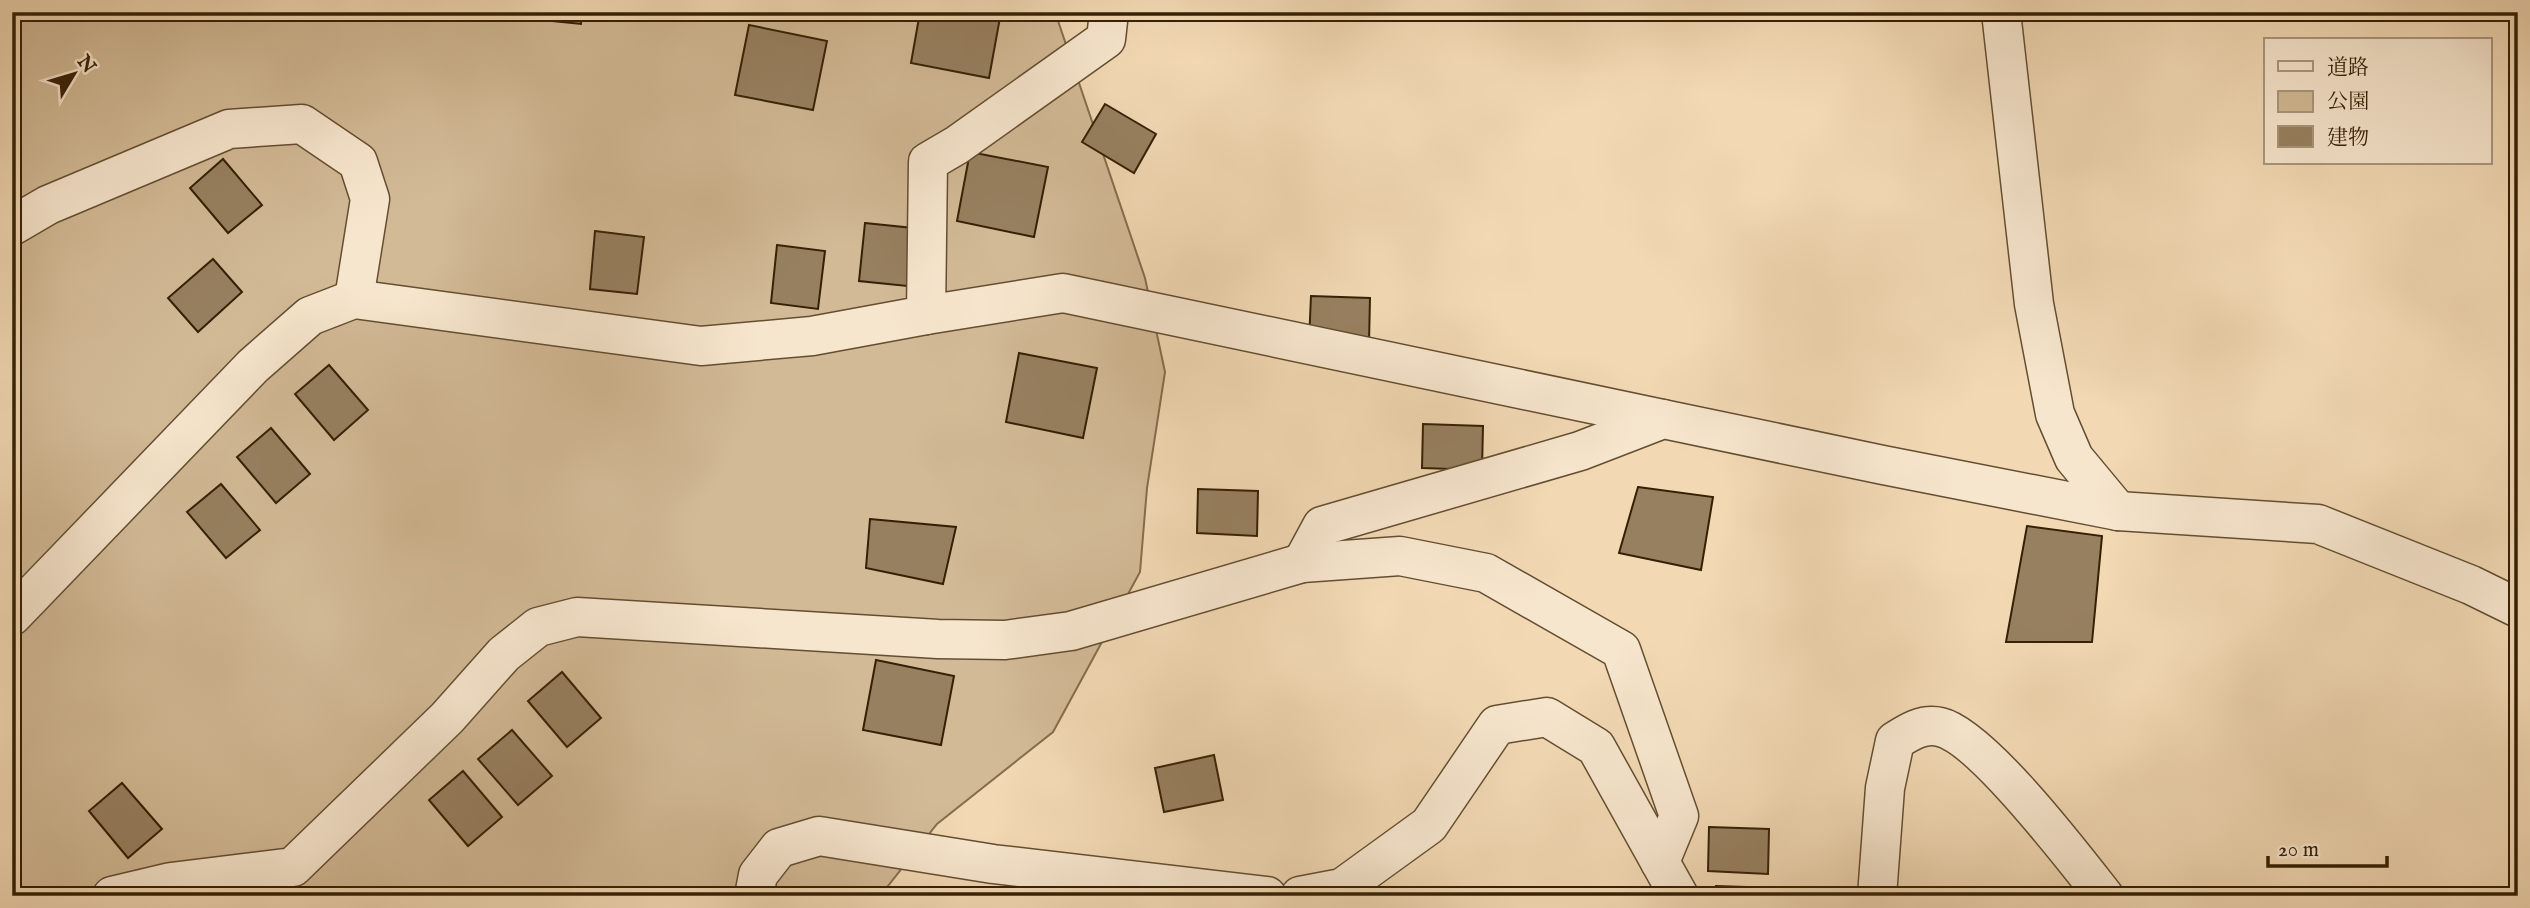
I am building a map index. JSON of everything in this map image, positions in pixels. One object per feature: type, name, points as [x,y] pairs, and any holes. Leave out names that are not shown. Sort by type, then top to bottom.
[{"type":"street","points":[[926,315],[928,162],[957,145],[1106,39],[1109,12]]},
{"type":"street","points":[[2001,12],[2034,304],[2055,414],[2074,458],[2119,510]]},
{"type":"street","points":[[12,226],[48,205],[229,129],[302,124],[358,162],[370,199],[354,299]]},
{"type":"street","points":[[12,616],[253,366],[310,316],[354,299],[701,346],[812,336],[1063,293],[1882,465],[2119,510],[2318,524],[2471,585],[2518,608]]},
{"type":"street","points":[[1302,563],[1322,526],[1580,451],[1663,419]]},
{"type":"street","points":[[112,896],[171,882],[293,867],[447,718],[504,654],[538,628],[577,617],[924,638],[1006,640],[1071,631],[1302,563],[1400,556],[1486,573],[1622,650],[1679,816],[1660,862]]},
{"type":"street","points":[[1300,896],[1342,888],[1429,825],[1497,725],[1548,717],[1596,747],[1679,896]]},
{"type":"street","points":[[1877,896],[1885,788],[1895,741],[1915,728],[1939,726],[1967,740],[2053,831],[2104,896]]},
{"type":"street","points":[[754,896],[758,875],[779,848],[819,836],[1002,880],[1267,896]]},
{"type":"green space","points":[[12,12],[1055,12],[1145,278],[1165,372],[1147,488],[1140,572],[1053,732],[937,824],[880,896],[12,896]]},
{"type":"building","points":[[534,12],[582,12],[581,24],[533,19]]},
{"type":"building","points":[[920,12],[1001,12],[989,78],[911,63]]},
{"type":"building","points":[[749,25],[827,41],[813,110],[735,95]]},
{"type":"building","points":[[1105,104],[1156,134],[1134,173],[1082,142]]},
{"type":"building","points":[[970,152],[1048,167],[1034,237],[957,221]]},
{"type":"building","points":[[223,159],[262,205],[228,233],[190,188]]},
{"type":"building","points":[[865,223],[913,228],[907,286],[859,281]]},
{"type":"building","points":[[595,231],[644,237],[637,294],[590,289]]},
{"type":"building","points":[[777,245],[825,251],[818,309],[771,303]]},
{"type":"building","points":[[213,259],[242,292],[198,332],[168,298]]},
{"type":"building","points":[[1311,296],[1370,298],[1369,343],[1309,341]]},
{"type":"building","points":[[1019,353],[1097,368],[1083,438],[1006,422]]},
{"type":"building","points":[[329,365],[368,410],[334,440],[295,394]]},
{"type":"building","points":[[1423,424],[1483,426],[1482,470],[1422,468]]},
{"type":"building","points":[[271,428],[310,474],[276,503],[237,457]]},
{"type":"building","points":[[221,484],[260,530],[226,558],[187,512]]},
{"type":"building","points":[[1638,487],[1713,497],[1701,570],[1619,553]]},
{"type":"building","points":[[1198,489],[1258,491],[1257,536],[1197,533]]},
{"type":"building","points":[[870,519],[956,527],[943,584],[866,568]]},
{"type":"building","points":[[2027,526],[2102,536],[2092,642],[2006,642]]},
{"type":"building","points":[[876,660],[954,676],[941,745],[863,730]]},
{"type":"building","points":[[562,672],[601,718],[567,747],[528,701]]},
{"type":"building","points":[[512,730],[552,776],[518,805],[478,759]]},
{"type":"building","points":[[1214,755],[1223,800],[1164,812],[1155,768]]},
{"type":"building","points":[[463,771],[502,817],[468,846],[429,800]]},
{"type":"building","points":[[122,783],[162,829],[128,858],[89,811]]},
{"type":"building","points":[[1709,827],[1769,829],[1768,874],[1708,871]]},
{"type":"building","points":[[1716,886],[1776,888],[1775,896],[1716,896]]},
{"type":"building","points":[[1786,892],[1832,895],[1832,896],[1786,896]]}]
